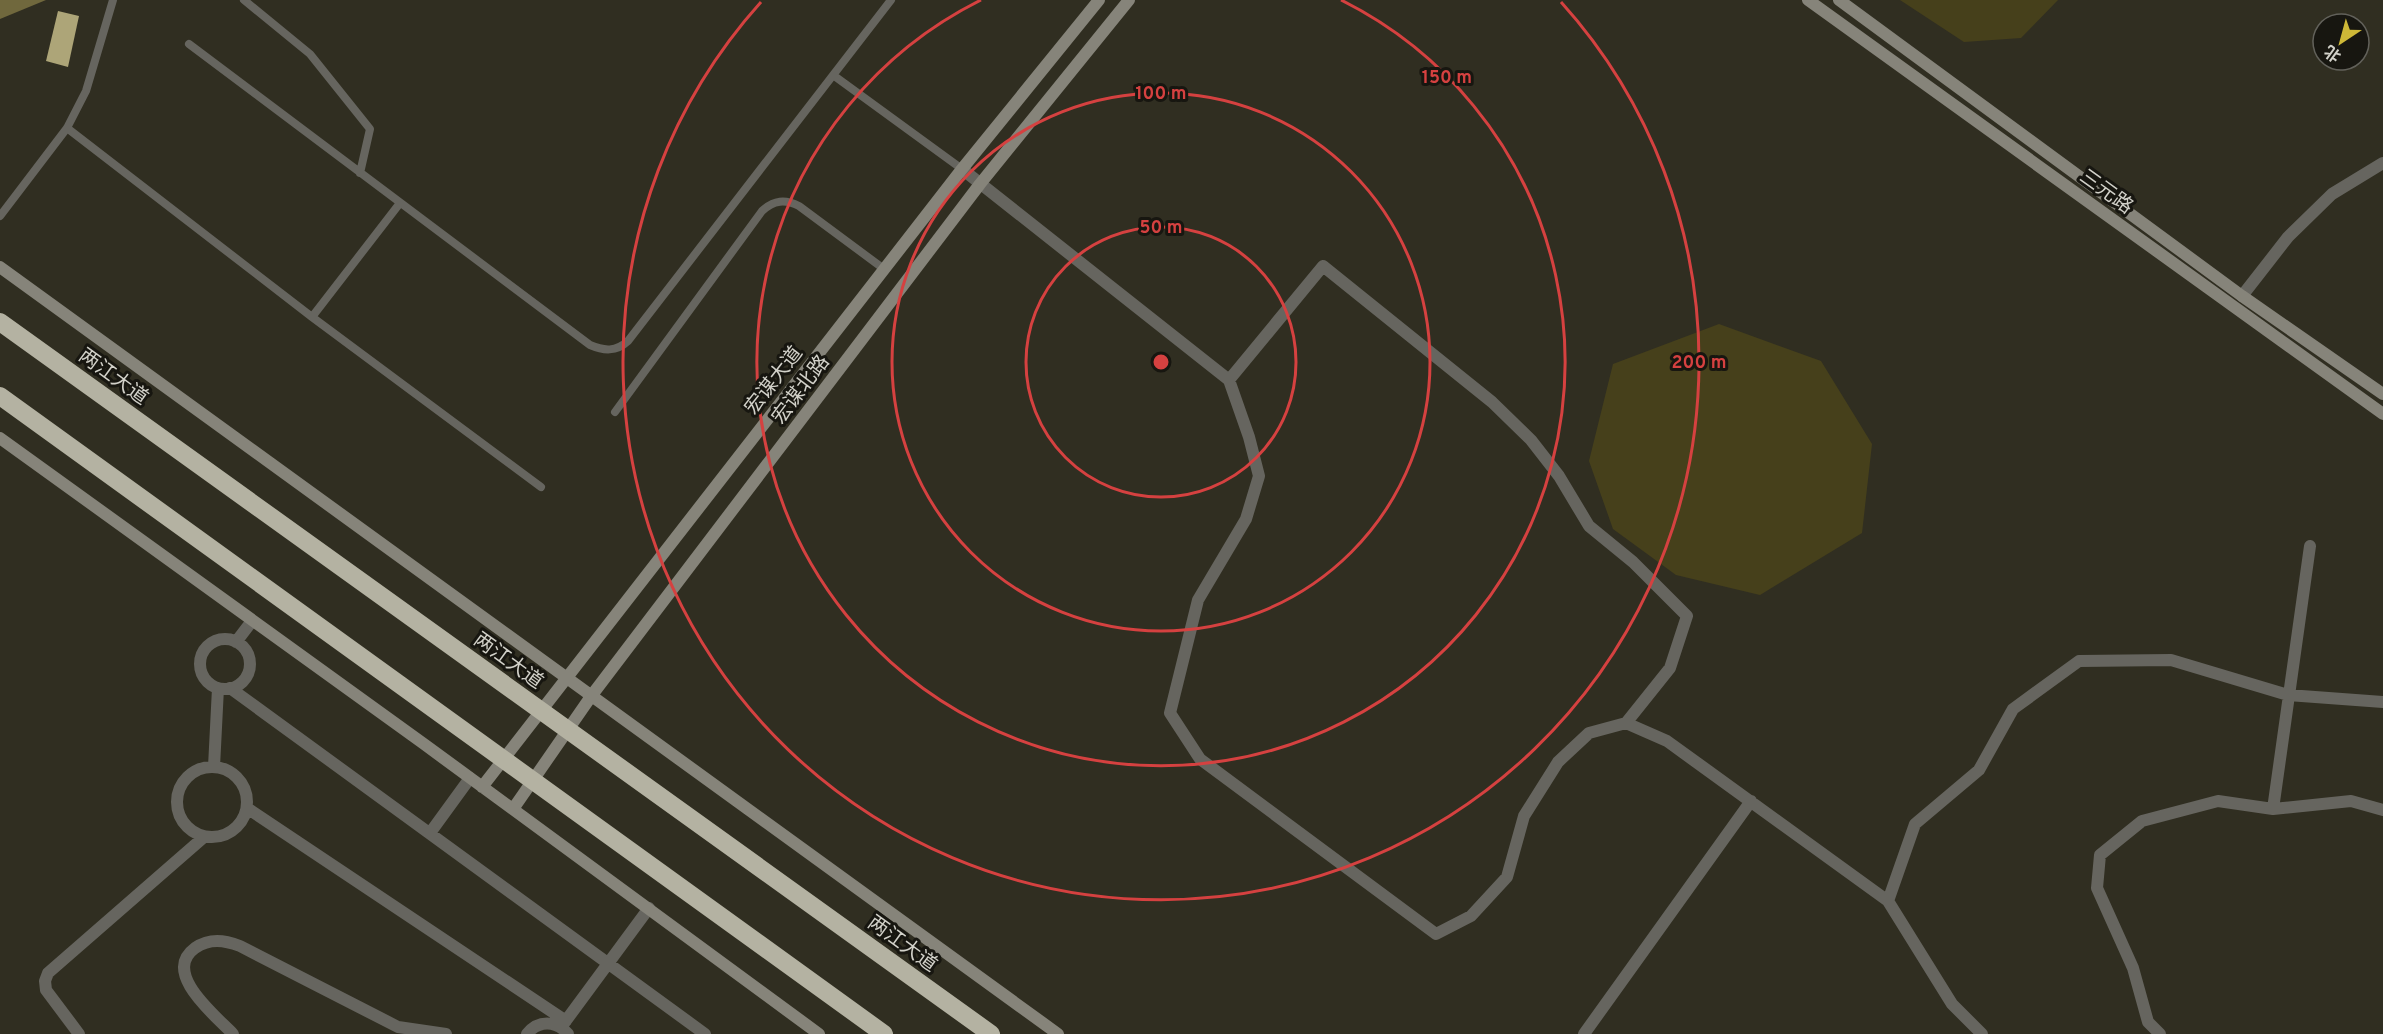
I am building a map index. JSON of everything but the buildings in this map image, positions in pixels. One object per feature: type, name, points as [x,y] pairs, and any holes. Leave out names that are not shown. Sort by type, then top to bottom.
[{"type":"highway","name":"两江大道","points":[[0,322],[992,1034]]},
{"type":"highway","points":[[0,396],[884,1034]]},
{"type":"main road","name":"宏谋大道","points":[[482,786],[962,169],[1098,0]]},
{"type":"main road","name":"宏谋北路","points":[[513,809],[592,695],[980,184],[1129,0]]},
{"type":"main road","name":"三元路","points":[[1808,0],[2383,414]]},
{"type":"main road","name":"三元路","points":[[1839,0],[2242,296],[2383,394]]},
{"type":"main road","points":[[0,267],[1058,1034]]},
{"type":"main road","points":[[0,438],[482,786],[819,1034]]},
{"type":"street","points":[[2242,296],[2288,237],[2332,195],[2383,163]]},
{"type":"street","points":[[962,169],[1229,380],[1249,437],[1259,476],[1246,519],[1198,600],[1170,713],[1200,759],[1436,934],[1471,916],[1507,877],[1524,816],[1558,762],[1589,733],[1626,723],[1670,668],[1687,616],[1633,562],[1589,526],[1559,476],[1531,440],[1492,402],[1323,266],[1229,380]]},
{"type":"street","points":[[2273,809],[2310,546]]},
{"type":"street","points":[[236,642],[252,621]]},
{"type":"street","points":[[224,688],[241,683],[249,670],[247,654],[236,642],[220,640],[206,648],[202,655],[201,671],[204,678],[224,688],[430,833],[705,1034]]},
{"type":"street","points":[[1888,901],[1915,824],[1979,770],[2013,709],[2079,661],[2171,660],[2288,695],[2383,702]]},
{"type":"street","points":[[214,767],[224,688]]},
{"type":"street","points":[[1626,723],[1667,741],[1888,901],[1952,1004],[1982,1034]]},
{"type":"street","points":[[79,1034],[46,990],[45,981],[48,973],[204,837],[226,835],[236,828],[247,808],[247,797],[243,785],[236,776],[214,767],[203,768],[192,773],[183,781],[176,803],[184,825],[204,837]]},
{"type":"street","points":[[430,833],[470,778]]},
{"type":"street","points":[[1584,1034],[1752,801]]},
{"type":"street","points":[[2160,1034],[2148,1022],[2133,968],[2097,888],[2100,855],[2142,821],[2218,801],[2273,809],[2351,801],[2383,810]]},
{"type":"street","points":[[247,808],[565,1027]]},
{"type":"street","points":[[565,1027],[649,908]]},
{"type":"street","points":[[233,1034],[190,989],[186,976],[184,962],[187,957],[199,945],[208,941],[222,940],[240,946],[396,1030],[446,1034]]},
{"type":"street","points":[[527,1034],[535,1026],[543,1023],[565,1027]]},
{"type":"lane","points":[[0,216],[67,128],[86,91],[113,0]]},
{"type":"lane","points":[[244,0],[310,54],[370,129],[360,173]]},
{"type":"lane","points":[[189,44],[590,345],[614,350],[628,341],[891,0]]},
{"type":"lane","points":[[833,75],[962,169]]},
{"type":"lane","points":[[67,128],[312,317],[541,487]]},
{"type":"lane","points":[[615,412],[762,211],[773,203],[784,201],[799,206],[884,269]]},
{"type":"lane","points":[[312,317],[400,203]]},
{"type":"shaded area","points":[[0,0],[46,0],[0,19]]},
{"type":"shaded area","points":[[1900,0],[2058,0],[2021,38],[1964,42]]},
{"type":"shaded area","points":[[1719,324],[1821,361],[1872,444],[1862,533],[1760,595],[1676,575],[1613,529],[1589,461],[1613,364]]}]
